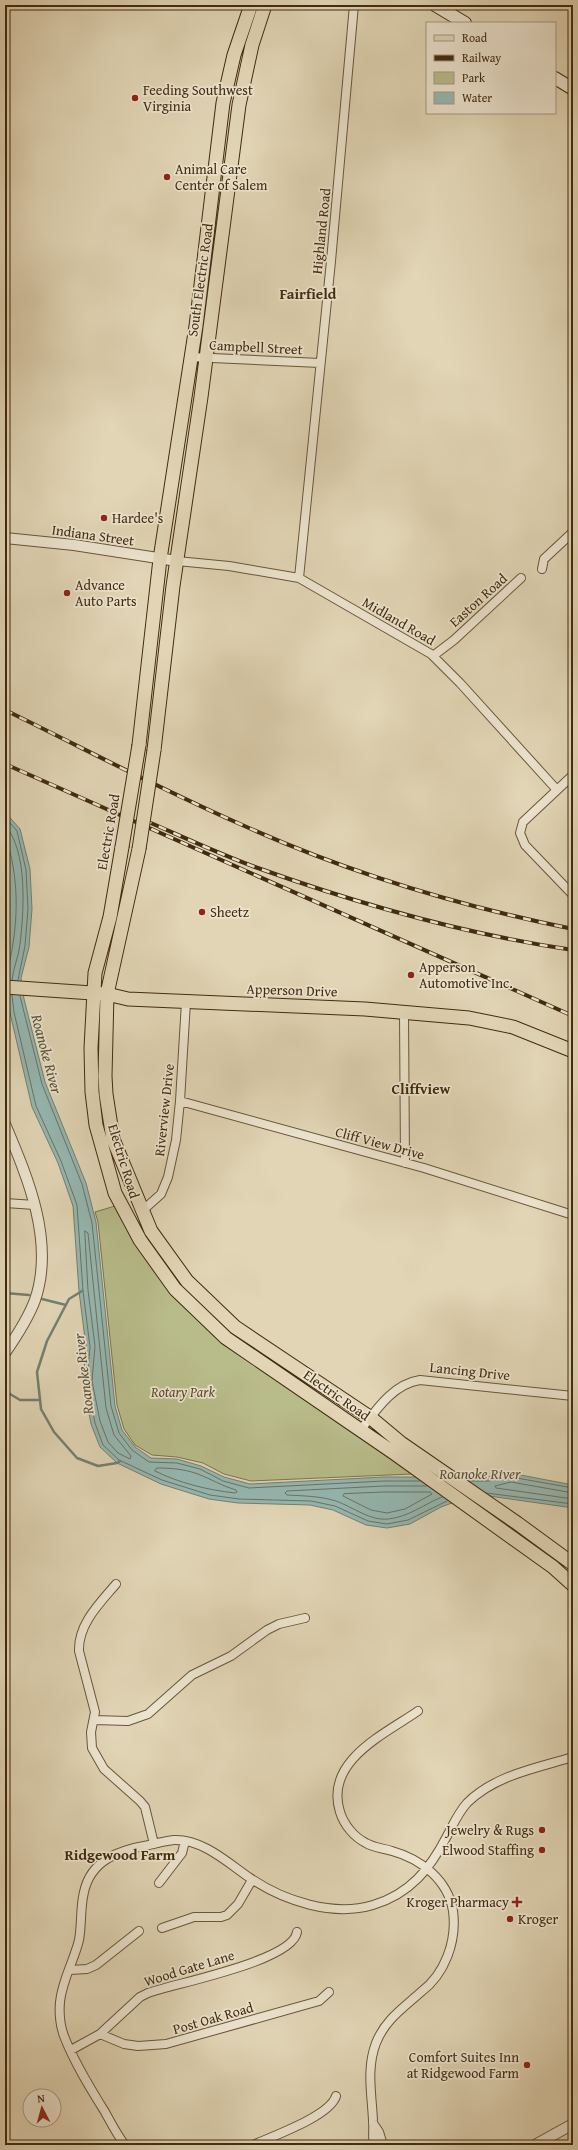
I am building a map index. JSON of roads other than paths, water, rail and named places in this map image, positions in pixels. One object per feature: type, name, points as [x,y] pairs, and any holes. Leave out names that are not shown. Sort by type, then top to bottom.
[{"type":"main road","name":"South Electric Road","points":[[160,559],[198,311],[223,104],[234,55],[251,5]]},
{"type":"main road","name":"South Electric Road","points":[[177,561],[240,105],[252,45],[264,5]]},
{"type":"main road","points":[[435,5],[462,22]]},
{"type":"main road","points":[[556,79],[573,89]]},
{"type":"main road","name":"Electric Road","points":[[160,559],[140,745],[110,917],[95,972],[93,993],[91,1048],[92,1092],[96,1124],[115,1194],[140,1240],[174,1289],[226,1338],[360,1431],[397,1448],[517,1522],[573,1564]]},
{"type":"main road","name":"Electric Road","points":[[177,561],[154,750],[139,850],[107,994],[105,1076],[110,1123],[121,1161],[151,1231],[187,1281],[221,1315],[235,1327],[370,1418],[397,1448],[510,1537],[553,1567],[573,1585]]},
{"type":"main road","name":"Apperson Drive","points":[[5,987],[107,994],[128,999],[357,1008],[469,1018],[498,1024],[573,1051]]},
{"type":"street","name":"Highland Road","points":[[299,578],[354,5]]},
{"type":"street","name":"Campbell Street","points":[[190,357],[320,363]]},
{"type":"street","points":[[542,569],[544,559],[573,532]]},
{"type":"street","name":"Indiana Street","points":[[5,538],[74,545],[177,561]]},
{"type":"street","name":"Midland Road","points":[[177,561],[229,566],[299,578],[433,656],[557,790]]},
{"type":"street","name":"Easton Road","points":[[433,656],[454,640],[521,578]]},
{"type":"street","points":[[573,775],[523,822],[520,838],[573,895]]},
{"type":"street","name":"Riverview Drive","points":[[142,1211],[161,1194],[166,1186],[176,1140],[186,1002]]},
{"type":"street","points":[[404,1012],[405,1163]]},
{"type":"street","name":"Cliff View Drive","points":[[180,1101],[405,1163],[573,1215]]},
{"type":"street","points":[[5,1124],[35,1205],[42,1255],[39,1286],[28,1315],[5,1354]]},
{"type":"street","points":[[5,1203],[35,1205]]},
{"type":"street","name":"Lancing Drive","points":[[360,1431],[394,1392],[411,1381],[420,1380],[573,1396]]},
{"type":"street","points":[[116,1584],[85,1623],[78,1642],[93,1704],[94,1720],[90,1740],[97,1759],[110,1776],[145,1807],[154,1844]]},
{"type":"street","points":[[94,1720],[128,1722],[148,1714],[192,1675],[231,1656],[267,1630],[279,1624],[305,1618]]},
{"type":"street","points":[[374,2145],[372,2130],[374,2123],[370,2068],[376,2043],[393,2016],[422,1992],[436,1977],[446,1959],[451,1943],[454,1923],[451,1903],[440,1880],[428,1868],[405,1855],[375,1847],[361,1840],[348,1828],[342,1817],[337,1796],[342,1773],[354,1756],[418,1711]]},
{"type":"street","points":[[126,2145],[92,2090],[71,2050],[64,2035],[59,2012],[62,1989],[79,1941],[83,1895],[89,1878],[94,1870],[110,1856],[119,1851],[174,1840],[185,1841],[206,1848],[252,1880],[278,1894],[316,1906],[348,1909],[368,1906],[390,1899],[416,1882],[428,1868],[458,1816],[478,1793],[516,1774],[573,1757]]},
{"type":"street","points":[[159,1883],[182,1854],[185,1841]]},
{"type":"street","points":[[162,1928],[194,1917],[227,1915],[238,1904],[252,1880]]},
{"type":"street","points":[[70,1970],[86,1969],[96,1966],[139,1931]]},
{"type":"street","name":"Wood Gate Lane","points":[[71,2050],[100,2034],[140,1997],[148,1992],[263,1959],[293,1943],[297,1932]]},
{"type":"street","name":"Post Oak Road","points":[[100,2034],[124,2044],[138,2046],[166,2044],[319,2001],[329,1992]]},
{"type":"street","points":[[253,2145],[322,2113],[335,2102],[336,2096]]},
{"type":"street","points":[[374,2123],[379,2132],[382,2145]]},
{"type":"street","points":[[535,2145],[573,2124]]},
{"type":"water","points":[[5,812],[20,829],[30,869],[32,909],[29,947],[21,978],[24,999],[45,1082],[86,1183],[96,1222],[115,1406],[122,1430],[135,1447],[151,1458],[177,1459],[201,1466],[224,1477],[250,1484],[384,1477],[488,1477],[510,1473],[573,1485],[573,1508],[489,1496],[460,1500],[441,1507],[410,1524],[387,1528],[366,1525],[333,1510],[310,1505],[238,1503],[209,1499],[161,1484],[117,1463],[100,1447],[91,1424],[83,1381],[86,1347],[79,1291],[73,1206],[58,1163],[32,1107],[10,1013],[5,968]]},
{"type":"waterway","points":[[82,1291],[69,1299],[47,1341],[37,1372],[41,1409],[54,1432],[77,1458],[98,1466],[117,1463],[120,1461]]},
{"type":"waterway","points":[[5,1293],[29,1295]]},
{"type":"waterway","points":[[42,1299],[66,1305]]},
{"type":"waterway","points":[[5,1391],[20,1400],[39,1400]]},
{"type":"railway","points":[[5,710],[210,811],[321,857],[404,886],[445,898],[488,910],[573,929]]},
{"type":"railway","points":[[5,764],[573,1016]]},
{"type":"railway","points":[[144,820],[255,867],[294,881],[372,905],[492,935],[573,950]]},
{"type":"place","name":"Feeding Southwest Virginia","points":[[135,98]]},
{"type":"place","name":"Animal Care Center of Salem","points":[[167,177]]},
{"type":"place","name":"Hardee's","points":[[104,518]]},
{"type":"place","name":"Advance Auto Parts","points":[[67,593]]},
{"type":"place","name":"Sheetz","points":[[202,912]]},
{"type":"place","name":"Apperson Automotive Inc.","points":[[411,975]]},
{"type":"place","name":"Jewelry & Rugs","points":[[542,1830]]},
{"type":"place","name":"Elwood Staffing","points":[[542,1850]]},
{"type":"place","name":"Kroger Pharmacy","points":[[517,1902]]},
{"type":"place","name":"Kroger","points":[[510,1919]]},
{"type":"place","name":"Comfort Suites Inn at Ridgewood Farm","points":[[527,2065]]},
{"type":"district","name":"Fairfield","points":[[308,293]]},
{"type":"district","name":"Cliffview","points":[[421,1088]]},
{"type":"district","name":"Ridgewood Farm","points":[[120,1854]]},
{"type":"water label","name":"Roanoke River","points":[[47,1054]]},
{"type":"water label","name":"Roanoke River","points":[[83,1374]]},
{"type":"water label","name":"Roanoke River","points":[[480,1473]]},
{"type":"park label","name":"Rotary Park","points":[[183,1392]]}]
